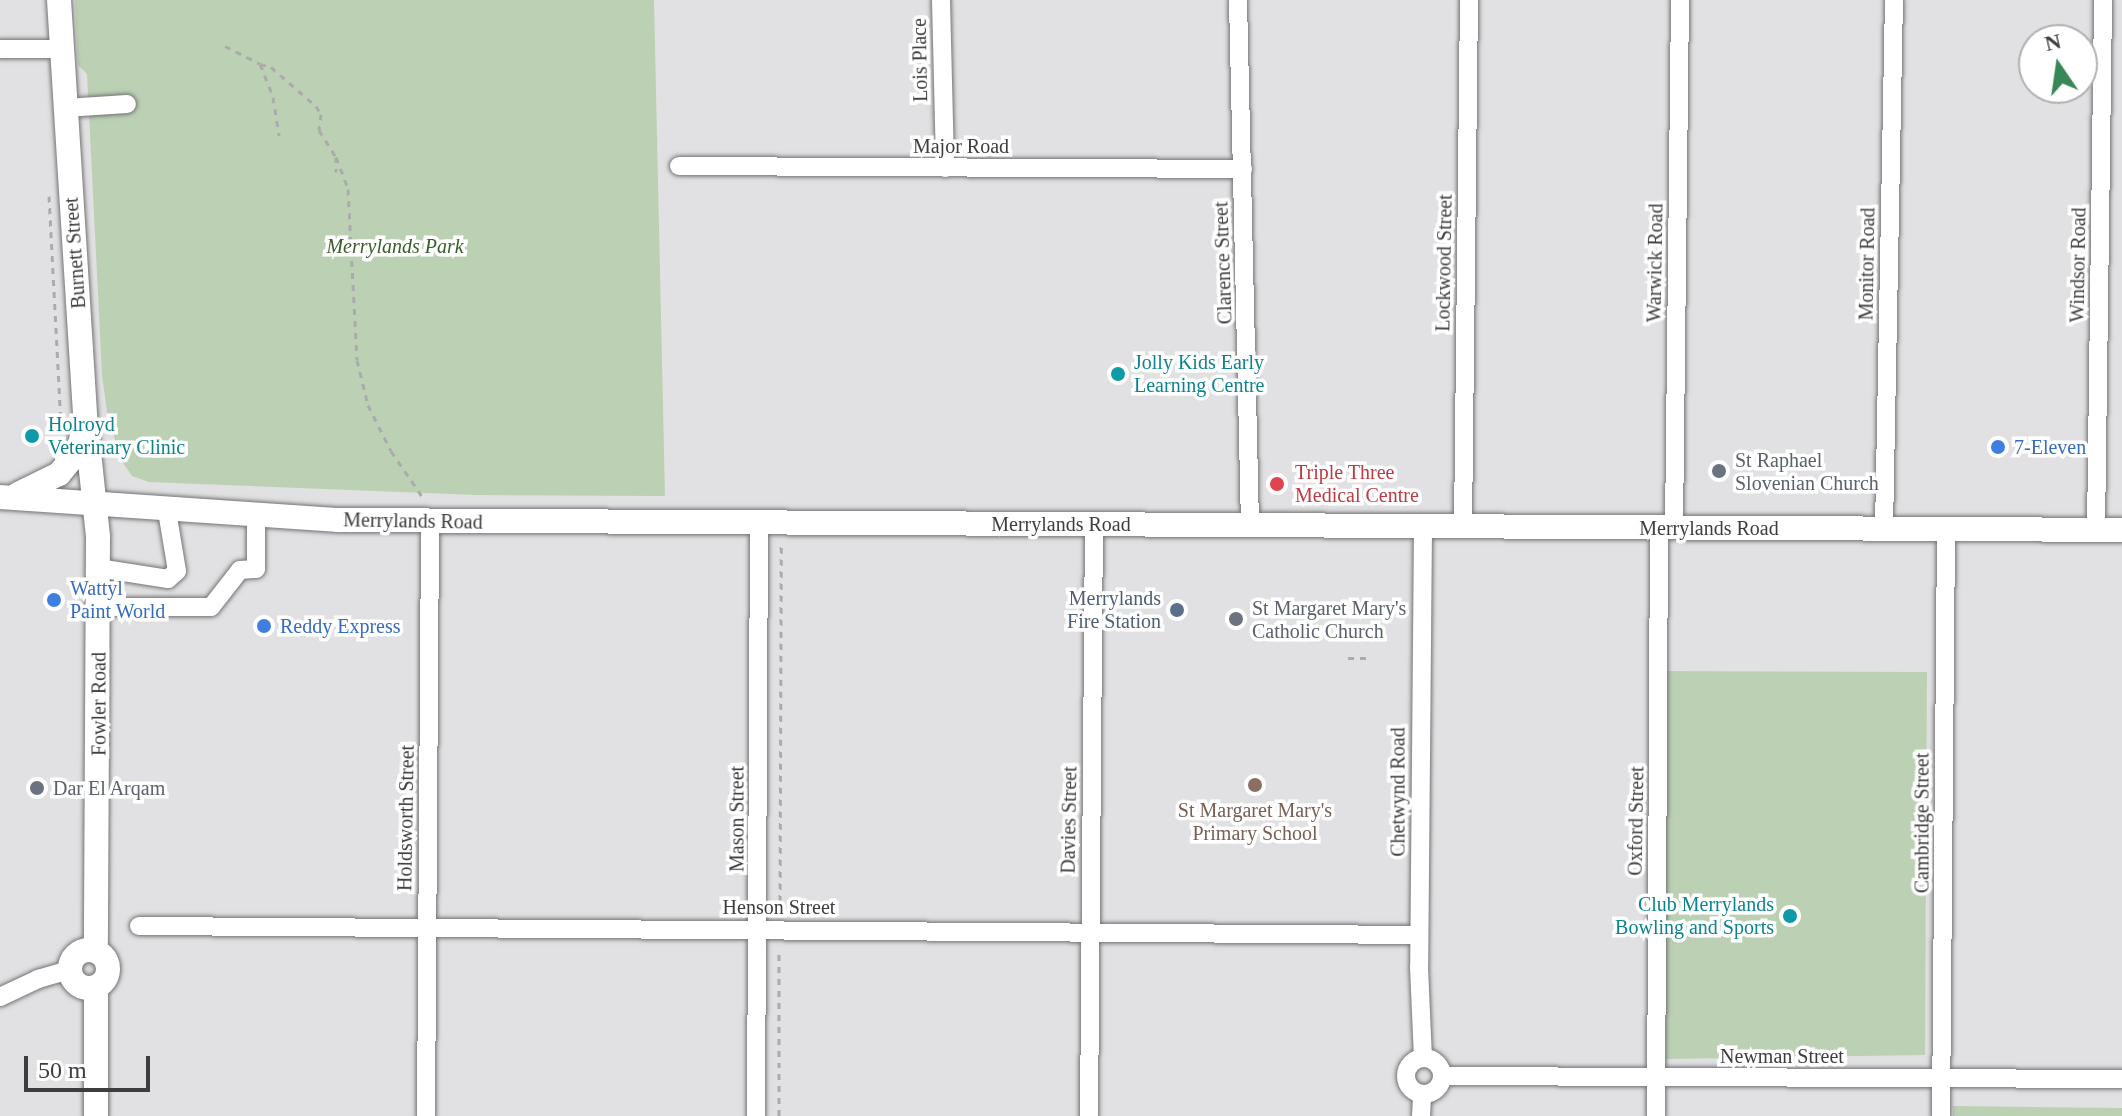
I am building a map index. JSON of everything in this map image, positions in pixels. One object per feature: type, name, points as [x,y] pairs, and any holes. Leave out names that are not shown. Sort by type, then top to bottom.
[{"type":"main road","name":"Burnett Street","points":[[59,0],[86,424],[96,506]]},
{"type":"main road","points":[[2,497],[26,491],[59,474],[78,451],[86,424]]},
{"type":"main road","name":"Merrylands Road","points":[[2,497],[256,515],[427,510],[759,523],[2122,530]]},
{"type":"main road","name":"Fowler Road","points":[[96,506],[99,607],[96,951]]},
{"type":"main road","points":[[96,951],[108,966],[104,981],[96,987],[78,985],[69,970],[77,953],[96,951]]},
{"type":"main road","points":[[96,987],[96,1116]]},
{"type":"street","name":"Lois Place","points":[[941,0],[945,168]]},
{"type":"street","name":"Clarence Street","points":[[1238,0],[1250,525]]},
{"type":"street","name":"Lockwood Street","points":[[1463,527],[1469,0]]},
{"type":"street","name":"Warwick Road","points":[[1667,528],[1680,0]]},
{"type":"street","name":"Monitor Road","points":[[1884,529],[1894,0]]},
{"type":"street","name":"Windsor Road","points":[[2096,530],[2103,0]]},
{"type":"street","points":[[0,49],[61,49]]},
{"type":"street","points":[[65,108],[127,104]]},
{"type":"street","name":"Major Road","points":[[679,166],[1243,169]]},
{"type":"street","name":"Holdsworth Street","points":[[426,1116],[427,510]]},
{"type":"street","points":[[167,511],[177,571],[168,579]]},
{"type":"street","points":[[99,607],[169,604],[211,607],[240,570],[256,569],[256,515]]},
{"type":"street","name":"Mason Street","points":[[756,1116],[759,523]]},
{"type":"street","name":"Davies Street","points":[[1089,1116],[1094,524]]},
{"type":"street","name":"Chetwynd Road","points":[[1423,527],[1419,935],[1423,1058]]},
{"type":"street","name":"Oxford Street","points":[[1656,1116],[1667,528]]},
{"type":"street","name":"Cambridge Street","points":[[1941,1116],[1946,530]]},
{"type":"street","points":[[98,568],[168,579]]},
{"type":"street","points":[[168,579],[169,604]]},
{"type":"street","name":"Henson Street","points":[[139,926],[1419,935]]},
{"type":"street","points":[[0,997],[56,972],[69,970]]},
{"type":"street","points":[[1423,1058],[1434,1062],[1442,1076],[1436,1089],[1422,1094],[1411,1089],[1406,1078],[1409,1067],[1423,1058]]},
{"type":"street","name":"Newman Street","points":[[1442,1076],[2122,1079]]},
{"type":"street","points":[[1421,1116],[1422,1094]]},
{"type":"path","points":[[225,46],[271,67],[316,106],[321,114],[319,130],[336,157],[348,189],[357,360],[368,405],[391,451],[427,510]]},
{"type":"path","points":[[260,64],[273,97],[279,136]]},
{"type":"path","points":[[336,157],[336,172]]},
{"type":"path","points":[[49,191],[62,438]]},
{"type":"path","points":[[779,1116],[781,545]]},
{"type":"path","points":[[1348,658],[1369,658]]},
{"type":"green space","name":"Merrylands Park","points":[[75,0],[654,0],[665,496],[476,495],[149,482],[132,476],[121,460],[107,412],[102,375],[87,74],[78,65]]},
{"type":"green space","points":[[1660,671],[1927,672],[1925,1055],[1666,1059]]},
{"type":"green space","points":[[1953,1106],[2122,1108],[2122,1116],[1953,1116]]},
{"type":"place","name":"Jolly Kids Early Learning Centre","points":[[1118,374]]},
{"type":"place","name":"Holroyd Veterinary Clinic","points":[[32,436]]},
{"type":"place","name":"7-Eleven","points":[[1998,447]]},
{"type":"place","name":"St Raphael Slovenian Church","points":[[1719,471]]},
{"type":"place","name":"Triple Three Medical Centre","points":[[1277,484]]},
{"type":"place","name":"Wattyl Paint World","points":[[54,600]]},
{"type":"place","name":"Merrylands Fire Station","points":[[1177,610]]},
{"type":"place","name":"St Margaret Mary's Catholic Church","points":[[1236,619]]},
{"type":"place","name":"Reddy Express","points":[[264,626]]},
{"type":"place","name":"St Margaret Mary's Primary School","points":[[1255,785]]},
{"type":"place","name":"Dar El Arqam","points":[[37,788]]},
{"type":"place","name":"Club Merrylands Bowling and Sports","points":[[1790,916]]}]
